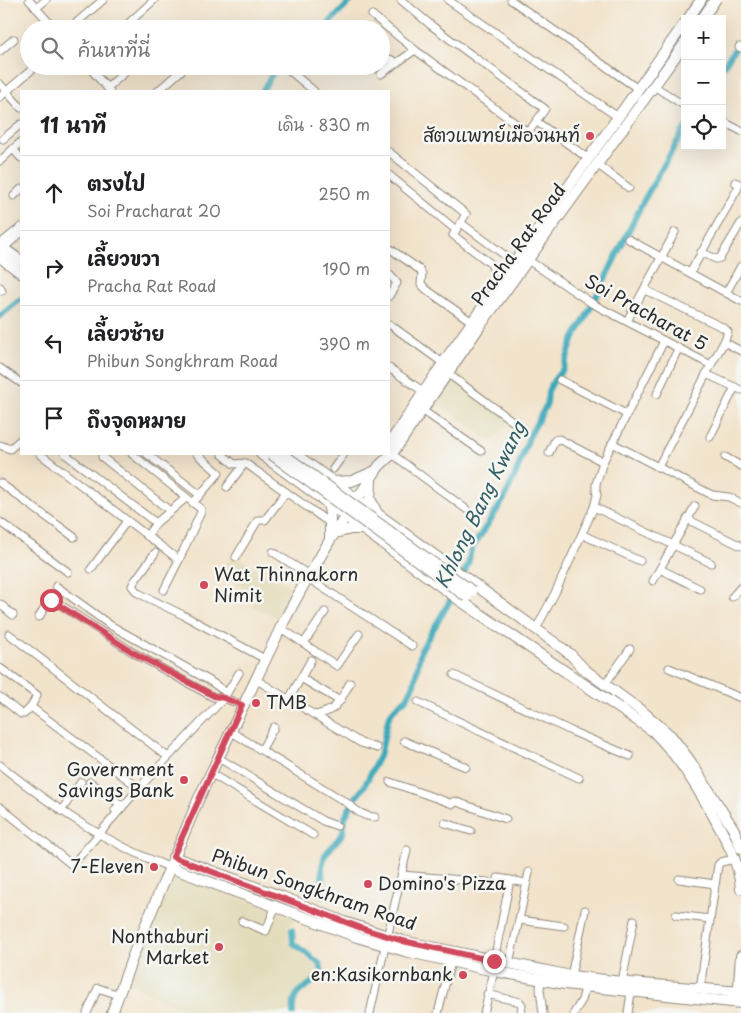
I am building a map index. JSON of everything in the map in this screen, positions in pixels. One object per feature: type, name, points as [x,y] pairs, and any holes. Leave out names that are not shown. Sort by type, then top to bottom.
[{"type":"main road","points":[[691,15],[701,0]]},
{"type":"main road","points":[[705,15],[715,0]]},
{"type":"main road","name":"Pracha Rat Road","points":[[392,431],[424,392],[504,276],[681,29]]},
{"type":"main road","name":"Pracha Rat Road","points":[[390,449],[422,410],[681,49]]},
{"type":"main road","points":[[1,249],[20,260]]},
{"type":"main road","points":[[1,249],[20,272]]},
{"type":"main road","points":[[262,455],[448,591],[467,592],[536,629],[570,654],[585,670]]},
{"type":"main road","points":[[272,455],[467,592],[585,670],[643,712],[671,736],[695,768],[734,830],[741,848]]},
{"type":"main road","points":[[284,455],[467,592],[568,673],[639,720],[667,745],[686,769],[727,840],[735,859],[741,889]]},
{"type":"main road","points":[[296,455],[457,573],[467,592]]},
{"type":"main road","name":"Pracha Rat Road","points":[[111,1013],[173,857],[242,705],[332,532],[346,516],[386,455]]},
{"type":"main road","points":[[333,482],[352,481],[378,468]]},
{"type":"main road","points":[[314,492],[321,492],[326,487],[327,481],[324,475]]},
{"type":"main road","points":[[371,479],[370,499],[381,516]]},
{"type":"main road","points":[[327,501],[332,532],[363,529]]},
{"type":"main road","points":[[374,536],[371,529],[372,522],[381,516]]},
{"type":"main road","name":"Phibun Songkhram Road","points":[[173,857],[280,896],[385,941],[494,966],[541,980],[584,987],[739,1003]]},
{"type":"main road","name":"Phibun Songkhram Road","points":[[169,867],[276,906],[450,962],[494,966],[509,963],[571,976],[740,992]]},
{"type":"main road","points":[[739,1003],[741,956]]},
{"type":"street","points":[[29,0],[47,20]]},
{"type":"street","points":[[36,8],[46,0]]},
{"type":"street","points":[[80,20],[103,0]]},
{"type":"street","points":[[132,20],[154,0]]},
{"type":"street","points":[[390,30],[414,50],[526,131],[530,130],[545,111],[432,26],[401,0]]},
{"type":"street","points":[[448,0],[618,117]]},
{"type":"street","points":[[511,0],[638,88]]},
{"type":"street","points":[[372,15],[378,20]]},
{"type":"street","points":[[0,51],[14,39]]},
{"type":"street","points":[[390,59],[397,63],[414,50]]},
{"type":"street","points":[[0,97],[25,75]]},
{"type":"street","points":[[96,75],[109,90],[123,75]]},
{"type":"street","points":[[159,90],[176,75]]},
{"type":"street","points":[[294,75],[313,90]]},
{"type":"street","points":[[0,84],[20,107]]},
{"type":"street","points":[[654,86],[683,105]]},
{"type":"street","points":[[537,122],[589,159]]},
{"type":"street","points":[[726,123],[741,131]]},
{"type":"street","points":[[3,139],[20,125]]},
{"type":"street","points":[[0,161],[20,143]]},
{"type":"street","points":[[13,149],[20,157]]},
{"type":"street","points":[[390,153],[466,214],[453,236],[504,276]]},
{"type":"street","points":[[598,165],[629,188]]},
{"type":"street","points":[[390,176],[458,227],[514,262]]},
{"type":"street","points":[[690,273],[738,188],[739,184],[735,182]]},
{"type":"street","points":[[14,196],[20,190]]},
{"type":"street","points":[[702,252],[716,259],[720,258],[741,223]]},
{"type":"street","points":[[1,249],[20,228]]},
{"type":"street","points":[[627,321],[675,232]]},
{"type":"street","points":[[1,249],[20,234]]},
{"type":"street","points":[[628,239],[741,301]]},
{"type":"street","points":[[390,249],[420,270],[422,274],[421,284],[426,290],[472,322]]},
{"type":"street","name":"Soi Pracharat 5","points":[[528,260],[591,302],[711,365],[706,374],[738,388]]},
{"type":"street","points":[[726,293],[741,266]]},
{"type":"street","points":[[390,275],[398,283],[390,295]]},
{"type":"street","points":[[644,290],[724,328],[728,332],[711,365]]},
{"type":"street","points":[[390,325],[443,363]]},
{"type":"street","points":[[536,629],[583,535],[594,507],[597,495],[596,484],[603,462],[664,341]]},
{"type":"street","points":[[724,342],[741,351]]},
{"type":"street","points":[[657,394],[678,349]]},
{"type":"street","points":[[0,368],[20,382]]},
{"type":"street","points":[[390,369],[424,392]]},
{"type":"street","points":[[447,373],[522,428]]},
{"type":"street","points":[[658,467],[706,374]]},
{"type":"street","points":[[560,380],[626,414]]},
{"type":"street","points":[[710,437],[738,388]]},
{"type":"street","points":[[422,410],[480,451]]},
{"type":"street","points":[[549,453],[555,440],[559,439],[603,462]]},
{"type":"street","points":[[0,445],[10,449],[20,441]]},
{"type":"street","points":[[612,443],[712,495],[728,497],[741,503]]},
{"type":"street","points":[[390,452],[466,509]]},
{"type":"street","points":[[41,455],[179,560]]},
{"type":"street","points":[[67,455],[156,523]]},
{"type":"street","points":[[133,455],[200,508],[202,512],[164,590]]},
{"type":"street","points":[[148,455],[200,495]]},
{"type":"street","points":[[147,536],[156,523],[170,511],[200,495],[219,472],[198,455]]},
{"type":"street","points":[[223,455],[234,464],[245,463],[286,492],[332,532]]},
{"type":"street","points":[[333,469],[343,455]]},
{"type":"street","points":[[102,457],[170,511]]},
{"type":"street","points":[[725,457],[741,466]]},
{"type":"street","points":[[227,486],[245,463]]},
{"type":"street","points":[[0,483],[74,537]]},
{"type":"street","points":[[236,557],[258,520],[265,520],[286,492]]},
{"type":"street","points":[[653,581],[695,506]]},
{"type":"street","points":[[594,507],[711,563]]},
{"type":"street","points":[[688,519],[741,546]]},
{"type":"street","points":[[91,570],[127,521]]},
{"type":"street","points":[[0,522],[68,572]]},
{"type":"street","points":[[583,535],[640,561]]},
{"type":"street","points":[[273,552],[412,646]]},
{"type":"street","points":[[155,553],[134,582],[133,589],[266,659]]},
{"type":"street","points":[[660,569],[700,589]]},
{"type":"street","points":[[56,586],[110,625],[210,681],[226,695],[242,705]]},
{"type":"street","points":[[732,597],[741,587]]},
{"type":"street","points":[[39,617],[48,602],[54,600],[134,653],[214,696],[226,695]]},
{"type":"street","points":[[0,604],[13,615]]},
{"type":"street","points":[[304,643],[325,612]]},
{"type":"street","points":[[281,628],[337,666],[359,634]]},
{"type":"street","points":[[9,634],[168,757]]},
{"type":"street","points":[[604,684],[630,649]]},
{"type":"street","points":[[289,699],[311,660]]},
{"type":"street","points":[[0,668],[37,696],[31,708],[21,714],[0,697]]},
{"type":"street","points":[[669,668],[741,698]]},
{"type":"street","points":[[108,820],[226,695],[239,673]]},
{"type":"street","points":[[454,675],[571,732],[630,756]]},
{"type":"street","points":[[301,678],[340,701]]},
{"type":"street","points":[[255,679],[361,743],[377,748]]},
{"type":"street","points":[[316,715],[335,708],[350,683]]},
{"type":"street","points":[[418,702],[579,778]]},
{"type":"street","points":[[31,708],[139,788]]},
{"type":"street","points":[[262,749],[274,727]]},
{"type":"street","points":[[230,731],[262,749],[367,817],[375,817]]},
{"type":"street","points":[[404,741],[466,767]]},
{"type":"street","points":[[217,757],[323,821],[337,826]]},
{"type":"street","points":[[0,765],[61,811],[169,867]]},
{"type":"street","points":[[210,773],[313,835]]},
{"type":"street","points":[[61,811],[81,782]]},
{"type":"street","points":[[0,807],[72,865],[101,832],[120,804],[90,782]]},
{"type":"street","points":[[390,782],[506,819]]},
{"type":"street","points":[[445,823],[471,832]]},
{"type":"street","points":[[370,1013],[407,850]]},
{"type":"street","points":[[700,989],[718,865],[721,862],[735,859]]},
{"type":"street","points":[[509,963],[529,872]]},
{"type":"street","points":[[402,875],[487,882]]},
{"type":"street","points":[[498,878],[521,882]]},
{"type":"street","points":[[679,879],[715,884]]},
{"type":"street","points":[[484,1013],[510,880]]},
{"type":"street","points":[[242,921],[266,931],[276,906]]},
{"type":"street","points":[[571,976],[585,910]]},
{"type":"street","points":[[676,915],[710,919]]},
{"type":"street","points":[[519,920],[564,926]]},
{"type":"street","points":[[622,982],[634,920]]},
{"type":"street","points":[[438,1013],[450,962]]},
{"type":"street","points":[[541,980],[540,989],[543,1013]]},
{"type":"street","points":[[574,1013],[582,1000],[584,987]]},
{"type":"street","points":[[87,1013],[98,988],[119,995]]},
{"type":"street","points":[[628,1013],[631,992]]},
{"type":"street","points":[[487,994],[520,1002],[522,1004],[521,1013]]},
{"type":"shaded area","points":[[453,369],[512,417],[493,442],[433,400]]},
{"type":"shaded area","points":[[231,555],[294,588],[277,618],[252,606],[257,594],[221,575]]},
{"type":"shaded area","name":"Nonthaburi Market","points":[[179,876],[294,918],[288,932],[289,941],[298,953],[317,966],[318,969],[314,977],[294,993],[290,1000],[290,1013],[192,1013],[129,984],[173,878]]},
{"type":"waterway","points":[[332,20],[352,0]]},
{"type":"waterway","name":"Khlong Bang Kwang","points":[[726,62],[741,40]]},
{"type":"waterway","points":[[263,90],[272,75]]},
{"type":"waterway","name":"Khlong Bang Kwang","points":[[462,578],[471,550],[504,499],[529,437],[547,404],[548,391],[563,369],[574,338],[644,200],[681,135]]},
{"type":"waterway","points":[[0,316],[20,300]]},
{"type":"waterway","name":"Khlong Bang Kwang","points":[[323,896],[322,867],[325,855],[343,833],[345,817],[364,787],[381,752],[388,719],[394,709],[407,698],[414,684],[421,650],[454,594]]},
{"type":"waterway","name":"Khlong Bang Kwang","points":[[292,930],[293,943],[320,964],[322,972],[318,978],[295,997],[293,1013]]},
{"type":"place","name":"สัตวแพทย์เมืองนนท์","points":[[590,136]]},
{"type":"place","name":"Wat Thinnakorn Nimit","points":[[204,585]]},
{"type":"place","name":"TMB","points":[[256,703]]},
{"type":"place","name":"Government Savings Bank","points":[[184,780]]},
{"type":"place","name":"7-Eleven","points":[[154,867]]},
{"type":"place","name":"Domino's Pizza","points":[[368,884]]},
{"type":"place","name":"Nonthaburi Market","points":[[219,947]]},
{"type":"place","name":"en:Kasikornbank","points":[[463,975]]},
{"type":"route","points":[[51,600],[54,600],[134,653],[218,698],[224,698],[242,705],[173,857],[364,929],[403,941],[494,961]]}]
